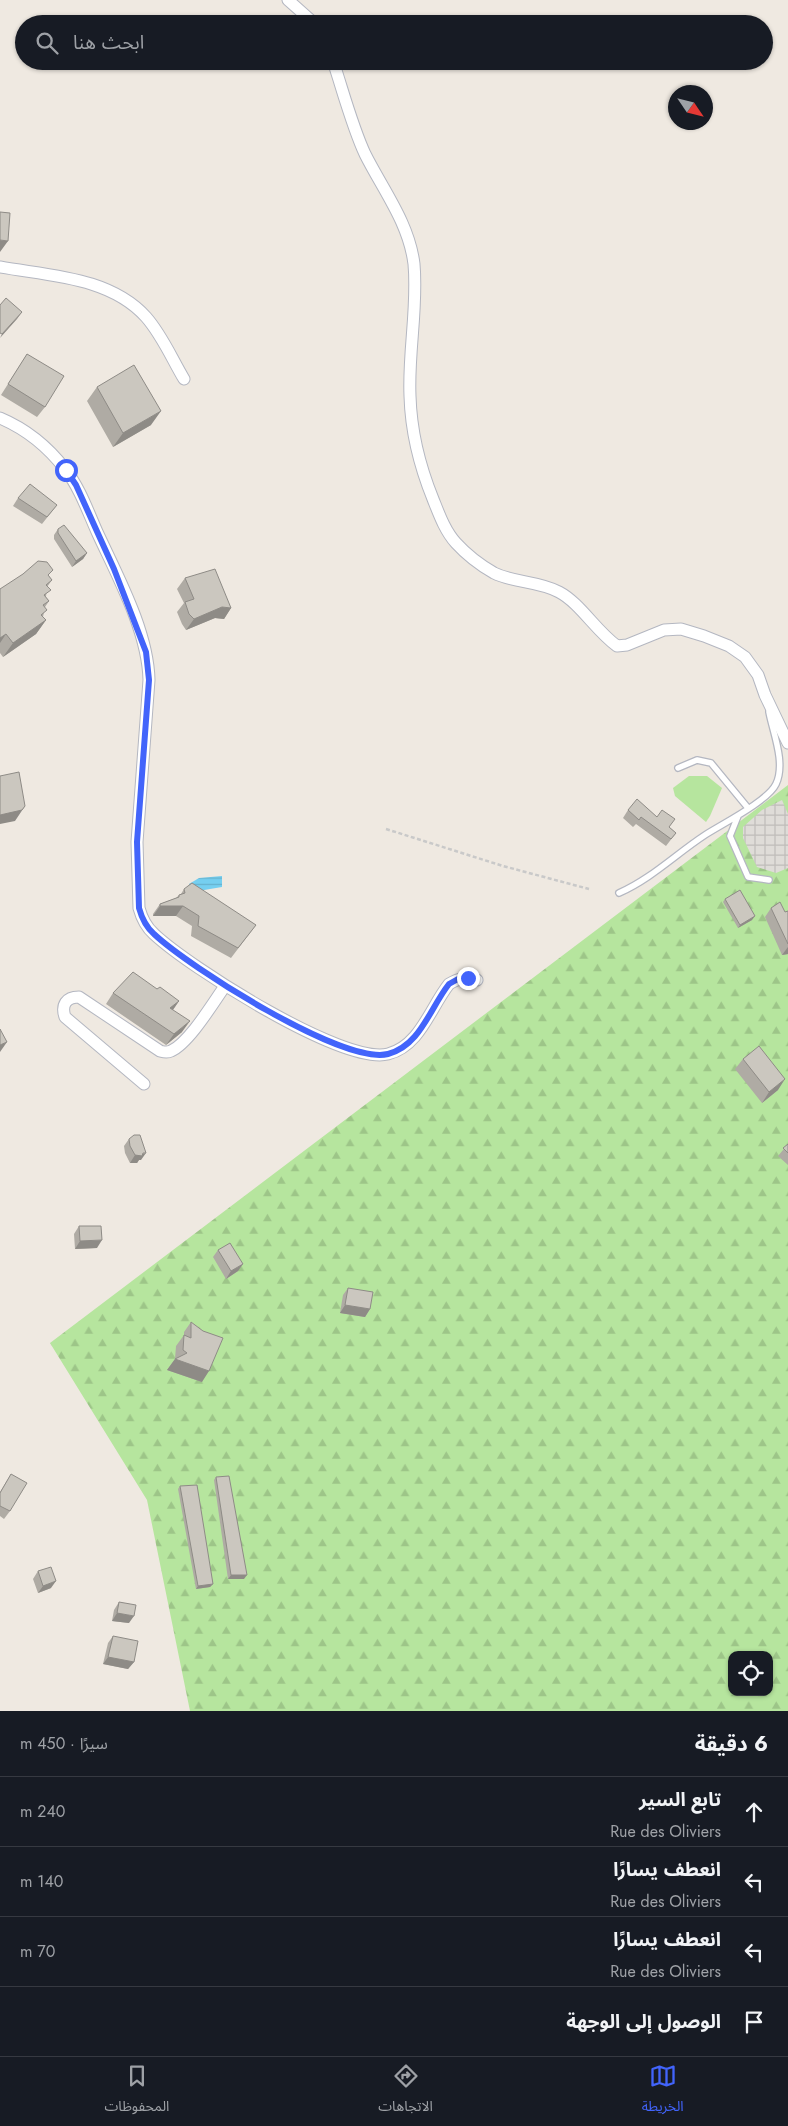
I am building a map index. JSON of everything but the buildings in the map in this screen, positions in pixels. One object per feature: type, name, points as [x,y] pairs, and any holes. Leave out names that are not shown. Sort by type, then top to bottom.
[{"type":"street","points":[[288,0],[305,15]]},
{"type":"street","points":[[336,70],[364,153],[386,191],[408,240],[414,264],[415,293],[410,397],[415,438],[427,484],[443,523],[454,541],[471,557],[495,573],[534,582],[561,593],[575,605],[603,636],[617,646],[627,645],[664,630],[681,629],[729,646],[745,657],[758,674],[765,695],[788,743]]},
{"type":"street","points":[[0,267],[76,280],[105,289],[126,300],[146,317],[158,333],[184,379]]},
{"type":"street","points":[[0,418],[26,432],[41,443],[60,463],[76,485],[114,569],[142,639],[147,659],[149,680],[137,842],[139,908],[142,919],[154,934],[225,986],[321,1039],[346,1049],[373,1056],[401,1049],[413,1039],[449,984],[458,979],[468,978],[477,980]]},
{"type":"street","points":[[144,1084],[66,1017],[63,1010],[65,1002],[72,997],[80,997],[160,1051],[166,1053],[172,1051],[193,1031],[225,986]]},
{"type":"lane","points":[[620,893],[637,885],[705,835],[738,816],[776,785],[779,775],[779,759],[765,695]]},
{"type":"lane","points":[[678,768],[697,760],[711,762],[748,808]]},
{"type":"lane","points":[[738,816],[730,836],[748,877],[769,880]]},
{"type":"path","points":[[386,829],[503,866],[589,888]]},
{"type":"green space","points":[[689,776],[707,776],[722,788],[706,822],[675,796],[673,788]]},
{"type":"green space","points":[[788,785],[788,1711],[190,1711],[147,1500],[50,1343]]},
{"type":"shaded area","points":[[782,800],[788,814],[788,868],[776,873],[757,867],[743,838],[743,827],[762,810]]},
{"type":"water","points":[[222,876],[222,887],[192,892],[189,884],[199,878]]},
{"type":"route","points":[[66,470],[76,485],[114,569],[146,652],[149,680],[137,842],[139,908],[142,919],[154,934],[225,986],[321,1039],[358,1053],[373,1056],[401,1049],[413,1039],[449,984],[458,979],[468,978]]}]
